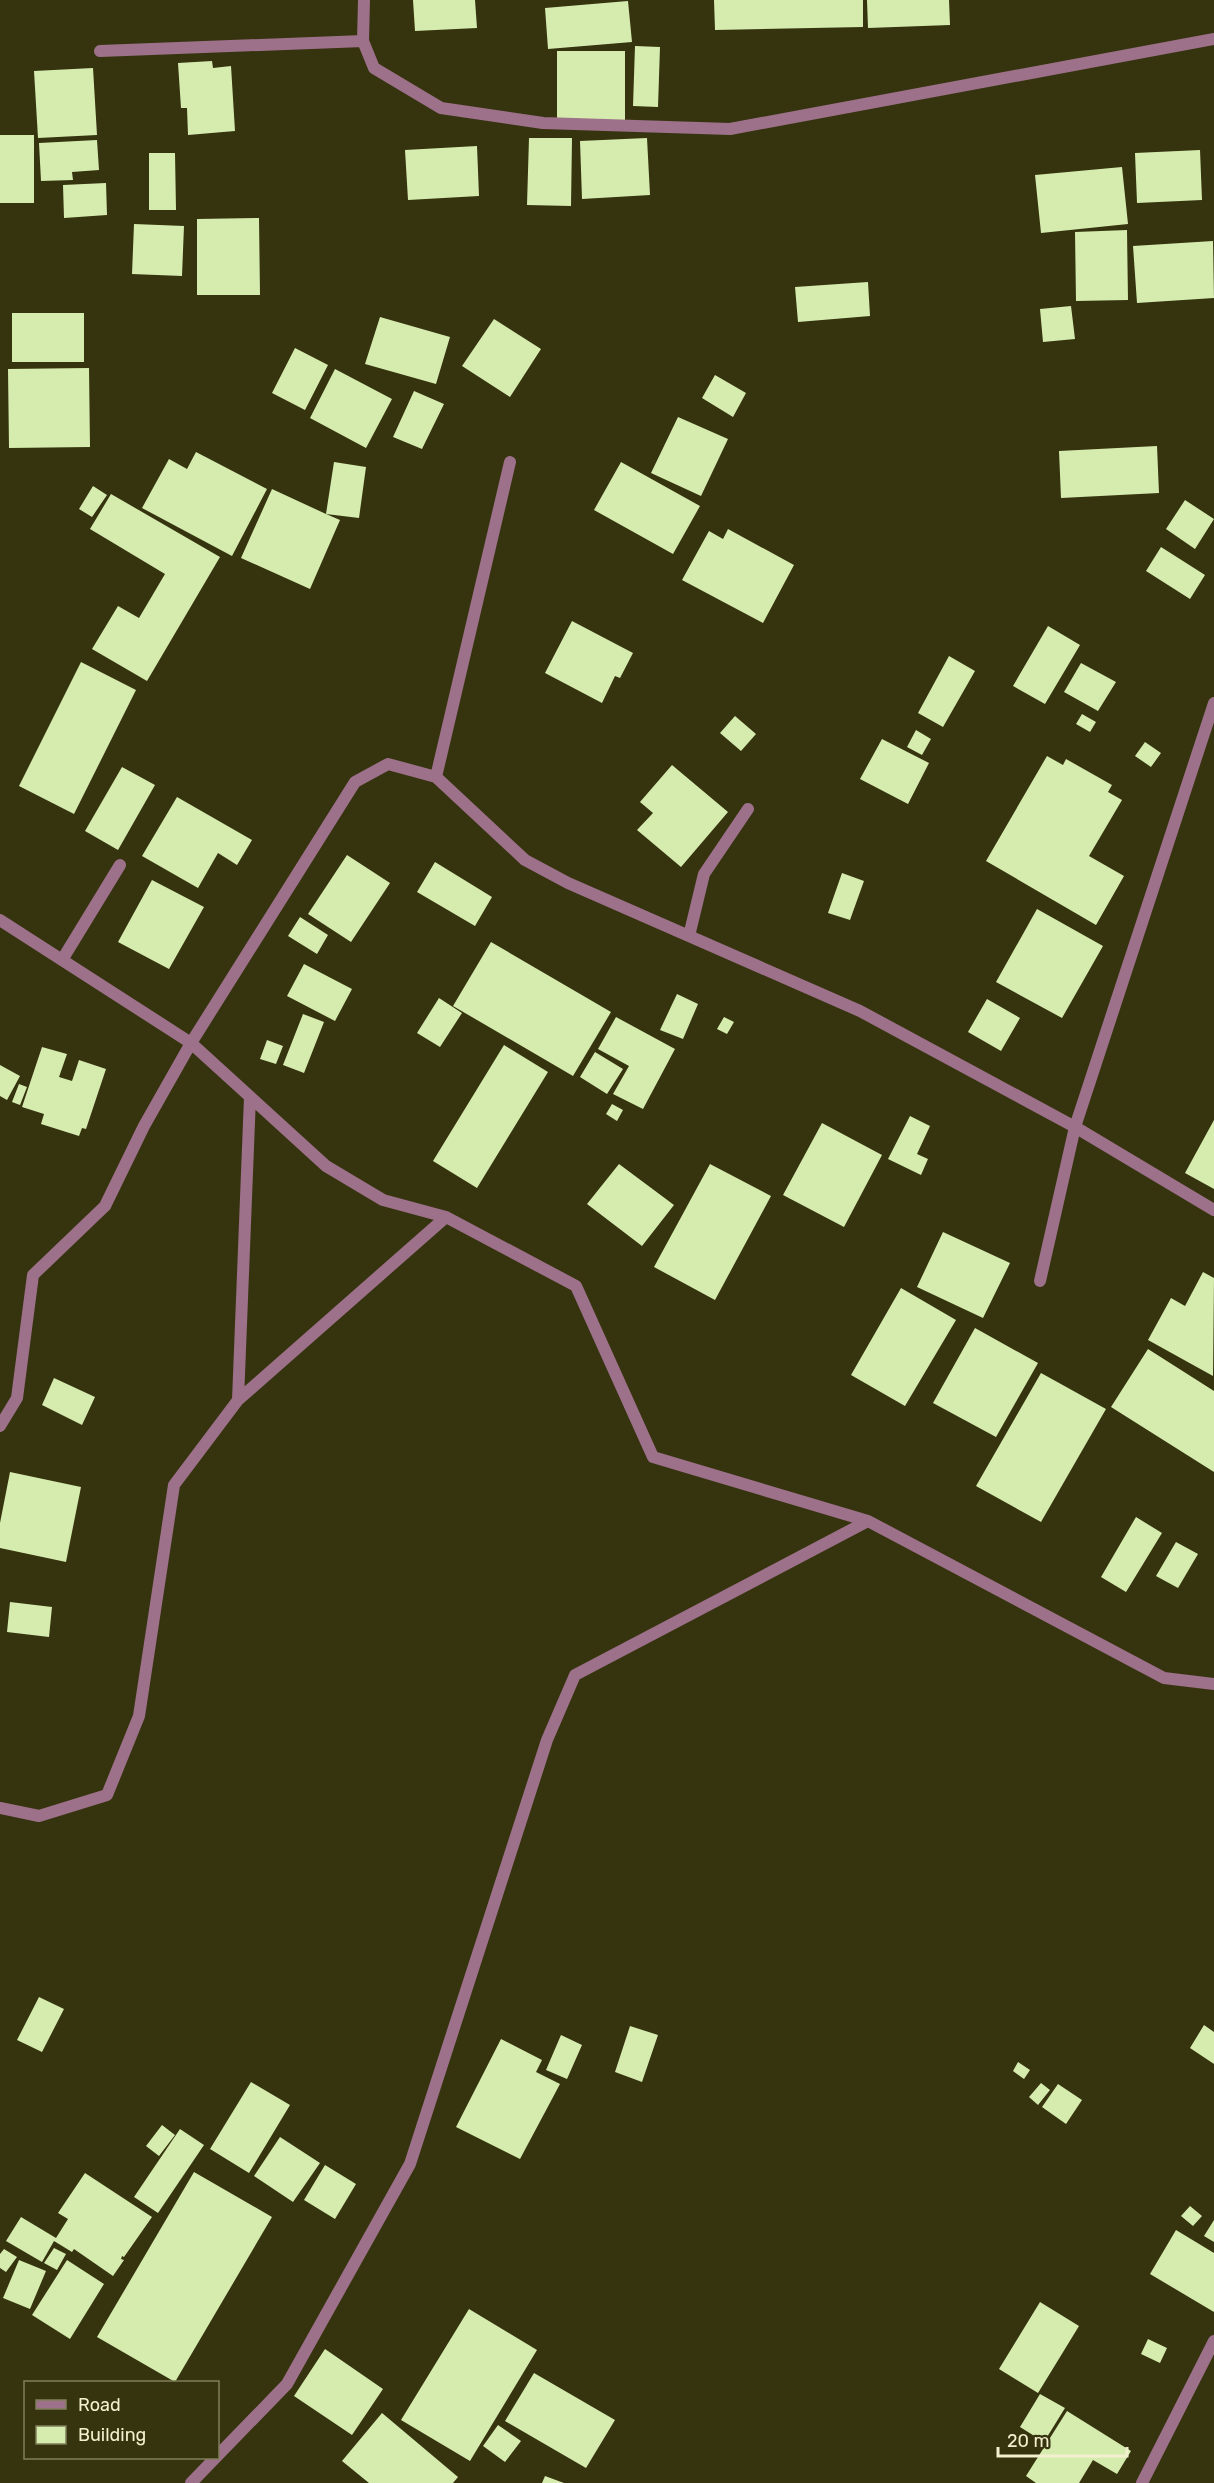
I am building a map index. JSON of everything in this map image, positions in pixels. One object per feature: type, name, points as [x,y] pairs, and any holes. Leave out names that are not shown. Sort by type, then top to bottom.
[{"type":"street","points":[[364,0],[363,41],[374,68],[441,108],[543,123],[730,129],[1214,39]]},
{"type":"street","points":[[100,51],[363,41]]},
{"type":"street","points":[[436,777],[510,462]]},
{"type":"street","points":[[1040,1281],[1075,1127],[1214,703]]},
{"type":"street","points":[[0,1426],[17,1398],[33,1275],[105,1206],[144,1126],[191,1043],[355,782],[388,764],[436,777],[525,860],[568,883],[860,1011],[1075,1127],[1214,1210]]},
{"type":"street","points":[[689,936],[704,874],[748,809]]},
{"type":"street","points":[[62,960],[120,865]]},
{"type":"street","points":[[0,920],[191,1043],[326,1166],[383,1200],[446,1217],[576,1286],[652,1457],[868,1521],[1164,1678],[1214,1684]]},
{"type":"street","points":[[238,1400],[250,1097]]},
{"type":"street","points":[[0,1808],[39,1816],[107,1795],[140,1716],[174,1485],[238,1400],[446,1217]]},
{"type":"street","points":[[219,2454],[287,2384],[410,2164],[547,1740],[575,1675],[868,1521]]},
{"type":"street","points":[[1142,2483],[1214,2341]]},
{"type":"street","points":[[191,2483],[214,2459]]},
{"type":"building","points":[[413,0],[475,0],[477,28],[415,31]]},
{"type":"building","points":[[714,0],[863,0],[863,27],[715,30]]},
{"type":"building","points":[[867,0],[949,0],[950,25],[868,28]]},
{"type":"building","points":[[628,1],[632,42],[548,49],[545,8]]},
{"type":"building","points":[[635,46],[660,47],[658,107],[633,106]]},
{"type":"building","points":[[557,51],[625,51],[625,120],[557,120]]},
{"type":"building","points":[[212,61],[213,68],[231,66],[235,131],[188,135],[187,108],[181,108],[178,63]]},
{"type":"building","points":[[93,68],[97,135],[38,138],[34,71]]},
{"type":"building","points":[[0,135],[34,135],[34,203],[0,203]]},
{"type":"building","points":[[529,138],[572,138],[571,206],[527,205]]},
{"type":"building","points":[[647,138],[650,195],[582,199],[580,141]]},
{"type":"building","points":[[97,140],[99,170],[72,172],[73,180],[41,181],[39,143]]},
{"type":"building","points":[[477,146],[479,196],[408,200],[405,150]]},
{"type":"building","points":[[1200,150],[1202,200],[1137,203],[1135,153]]},
{"type":"building","points":[[149,153],[175,153],[176,210],[149,210]]},
{"type":"building","points":[[1122,167],[1128,224],[1041,233],[1035,175]]},
{"type":"building","points":[[106,183],[107,215],[64,218],[63,185]]},
{"type":"building","points":[[259,218],[260,295],[197,295],[197,219]]},
{"type":"building","points":[[134,224],[184,226],[182,276],[132,274]]},
{"type":"building","points":[[1127,230],[1128,300],[1076,301],[1075,232]]},
{"type":"building","points":[[1213,241],[1214,298],[1137,303],[1133,246]]},
{"type":"building","points":[[868,282],[870,316],[798,322],[795,287]]},
{"type":"building","points":[[1071,306],[1075,339],[1043,342],[1040,309]]},
{"type":"building","points":[[12,313],[84,313],[84,362],[12,362]]},
{"type":"building","points":[[380,317],[450,337],[436,384],[365,364]]},
{"type":"building","points":[[494,319],[541,349],[510,397],[462,366]]},
{"type":"building","points":[[295,348],[328,365],[305,410],[272,393]]},
{"type":"building","points":[[89,368],[90,447],[9,448],[8,369]]},
{"type":"building","points":[[335,369],[392,399],[366,448],[310,418]]},
{"type":"building","points":[[715,375],[746,393],[733,417],[702,398]]},
{"type":"building","points":[[414,391],[444,404],[422,449],[393,437]]},
{"type":"building","points":[[678,417],[728,439],[701,496],[651,473]]},
{"type":"building","points":[[1157,446],[1159,493],[1061,498],[1059,451]]},
{"type":"building","points":[[196,452],[267,489],[232,556],[142,508],[169,459],[187,469]]},
{"type":"building","points":[[334,462],[366,467],[359,518],[326,514]]},
{"type":"building","points":[[621,462],[700,506],[673,554],[594,510]]},
{"type":"building","points":[[93,486],[107,495],[92,517],[79,509]]},
{"type":"building","points":[[272,489],[340,520],[310,589],[241,558]]},
{"type":"building","points":[[111,494],[220,557],[147,681],[92,649],[118,606],[139,618],[165,574],[90,529]]},
{"type":"building","points":[[1185,500],[1214,519],[1195,549],[1166,529]]},
{"type":"building","points":[[728,529],[794,565],[763,623],[682,580],[709,531],[723,539]]},
{"type":"building","points":[[1161,547],[1205,575],[1190,599],[1146,571]]},
{"type":"building","points":[[572,621],[633,653],[620,678],[615,676],[602,703],[545,673]]},
{"type":"building","points":[[1048,626],[1080,645],[1045,704],[1013,686]]},
{"type":"building","points":[[949,656],[975,671],[943,727],[918,713]]},
{"type":"building","points":[[81,662],[136,690],[74,814],[19,786]]},
{"type":"building","points":[[1081,663],[1116,682],[1098,711],[1064,692]]},
{"type":"building","points":[[1082,714],[1096,722],[1090,732],[1076,724]]},
{"type":"building","points":[[735,716],[756,734],[741,751],[720,733]]},
{"type":"building","points":[[916,730],[931,739],[922,755],[907,747]]},
{"type":"building","points":[[882,739],[929,763],[908,804],[860,779]]},
{"type":"building","points":[[1145,742],[1161,753],[1151,767],[1135,756]]},
{"type":"building","points":[[1047,756],[1063,765],[1066,759],[1112,785],[1108,792],[1122,800],[1089,856],[1124,876],[1096,925],[986,861]]},
{"type":"building","points":[[672,765],[728,812],[681,867],[637,830],[653,813],[640,802]]},
{"type":"building","points":[[122,767],[155,785],[118,850],[85,831]]},
{"type":"building","points":[[177,797],[252,840],[237,865],[218,853],[198,888],[142,856]]},
{"type":"building","points":[[347,855],[390,883],[351,942],[308,914]]},
{"type":"building","points":[[435,862],[492,897],[475,926],[417,892]]},
{"type":"building","points":[[842,873],[864,881],[850,920],[828,913]]},
{"type":"building","points":[[152,880],[204,907],[169,969],[118,942]]},
{"type":"building","points":[[1037,909],[1103,946],[1062,1018],[996,982]]},
{"type":"building","points":[[300,917],[328,935],[317,954],[288,936]]},
{"type":"building","points":[[491,942],[611,1012],[573,1076],[453,1006]]},
{"type":"building","points":[[304,964],[352,989],[335,1021],[287,996]]},
{"type":"building","points":[[677,994],[698,1004],[683,1039],[660,1030]]},
{"type":"building","points":[[439,998],[462,1013],[440,1047],[417,1033]]},
{"type":"building","points":[[987,999],[1020,1018],[1001,1051],[968,1032]]},
{"type":"building","points":[[303,1014],[324,1022],[304,1073],[283,1065]]},
{"type":"building","points":[[616,1017],[675,1049],[643,1109],[613,1094],[629,1066],[598,1049]]},
{"type":"building","points":[[724,1017],[734,1022],[727,1034],[717,1029]]},
{"type":"building","points":[[267,1040],[283,1046],[276,1064],[260,1059]]},
{"type":"building","points":[[504,1045],[548,1072],[477,1188],[433,1161]]},
{"type":"building","points":[[42,1047],[67,1054],[59,1077],[72,1081],[79,1060],[106,1069],[86,1129],[82,1128],[79,1136],[41,1124],[44,1114],[22,1107]]},
{"type":"building","points":[[595,1052],[623,1069],[607,1094],[580,1077]]},
{"type":"building","points":[[0,1065],[20,1076],[7,1100],[0,1096]]},
{"type":"building","points":[[19,1084],[27,1087],[20,1105],[12,1102]]},
{"type":"building","points":[[612,1104],[623,1110],[617,1121],[606,1114]]},
{"type":"building","points":[[910,1116],[930,1126],[917,1154],[928,1159],[921,1175],[888,1159]]},
{"type":"building","points":[[1214,1120],[1214,1189],[1185,1173]]},
{"type":"building","points":[[822,1123],[882,1155],[844,1227],[783,1195]]},
{"type":"building","points":[[619,1164],[674,1205],[642,1246],[587,1204]]},
{"type":"building","points":[[710,1164],[771,1196],[715,1300],[654,1267]]},
{"type":"building","points":[[943,1232],[1010,1263],[983,1318],[917,1287]]},
{"type":"building","points":[[1203,1272],[1214,1278],[1213,1376],[1148,1340],[1171,1298],[1185,1306]]},
{"type":"building","points":[[901,1288],[956,1320],[905,1406],[851,1375]]},
{"type":"building","points":[[975,1328],[1038,1363],[996,1437],[933,1403]]},
{"type":"building","points":[[1148,1349],[1214,1391],[1214,1472],[1111,1407]]},
{"type":"building","points":[[1041,1373],[1106,1409],[1041,1522],[976,1486]]},
{"type":"building","points":[[54,1378],[95,1397],[82,1425],[42,1405]]},
{"type":"building","points":[[10,1472],[81,1487],[66,1562],[0,1548],[0,1523]]},
{"type":"building","points":[[1136,1517],[1162,1533],[1126,1592],[1101,1577]]},
{"type":"building","points":[[1176,1542],[1198,1554],[1178,1588],[1156,1576]]},
{"type":"building","points":[[10,1602],[52,1607],[49,1637],[7,1632]]},
{"type":"building","points":[[39,1997],[64,2009],[42,2052],[17,2040]]},
{"type":"building","points":[[1204,2025],[1214,2032],[1214,2064],[1190,2048]]},
{"type":"building","points":[[630,2026],[658,2035],[642,2082],[615,2072]]},
{"type":"building","points":[[561,2035],[582,2045],[567,2079],[546,2070]]},
{"type":"building","points":[[501,2039],[542,2060],[536,2072],[560,2084],[520,2159],[456,2127]]},
{"type":"building","points":[[1018,2062],[1030,2070],[1024,2079],[1013,2071]]},
{"type":"building","points":[[251,2082],[290,2105],[249,2173],[210,2149]]},
{"type":"building","points":[[1041,2083],[1050,2090],[1038,2105],[1029,2097]]},
{"type":"building","points":[[1058,2084],[1082,2100],[1066,2124],[1042,2107]]},
{"type":"building","points":[[162,2125],[175,2135],[159,2156],[146,2146]]},
{"type":"building","points":[[180,2129],[204,2145],[158,2213],[134,2197]]},
{"type":"building","points":[[280,2137],[320,2163],[293,2202],[254,2176]]},
{"type":"building","points":[[325,2165],[356,2184],[335,2219],[304,2200]]},
{"type":"building","points":[[194,2172],[272,2217],[176,2381],[97,2337]]},
{"type":"building","points":[[85,2173],[152,2217],[124,2257],[122,2256],[121,2259],[124,2260],[113,2276],[74,2249],[72,2252],[54,2241],[42,2262],[6,2241],[21,2217],[56,2238],[68,2219],[58,2213]]},
{"type":"building","points":[[1190,2206],[1202,2216],[1193,2226],[1181,2216]]},
{"type":"building","points":[[1214,2220],[1214,2242],[1204,2236]]},
{"type":"building","points":[[1176,2230],[1214,2253],[1214,2312],[1150,2274]]},
{"type":"building","points":[[54,2248],[66,2254],[57,2270],[44,2263]]},
{"type":"building","points":[[4,2249],[17,2257],[6,2272],[0,2268],[0,2254]]},
{"type":"building","points":[[19,2260],[46,2271],[30,2309],[3,2298]]},
{"type":"building","points":[[67,2260],[104,2284],[70,2339],[32,2315]]},
{"type":"building","points":[[1040,2302],[1079,2326],[1038,2393],[999,2369]]},
{"type":"building","points":[[469,2309],[537,2350],[470,2461],[401,2420]]},
{"type":"building","points":[[1148,2339],[1167,2348],[1160,2363],[1141,2354]]},
{"type":"building","points":[[325,2349],[383,2389],[352,2435],[294,2396]]},
{"type":"building","points":[[534,2373],[615,2420],[586,2468],[505,2421]]},
{"type":"building","points":[[1040,2394],[1065,2408],[1044,2442],[1020,2427]]},
{"type":"building","points":[[1067,2411],[1131,2451],[1117,2474],[1093,2460],[1079,2483],[1036,2483],[1026,2476]]},
{"type":"building","points":[[382,2413],[458,2477],[453,2483],[369,2483],[342,2461]]},
{"type":"building","points":[[498,2425],[521,2441],[505,2462],[483,2446]]},
{"type":"building","points":[[545,2476],[564,2483],[542,2483]]}]
